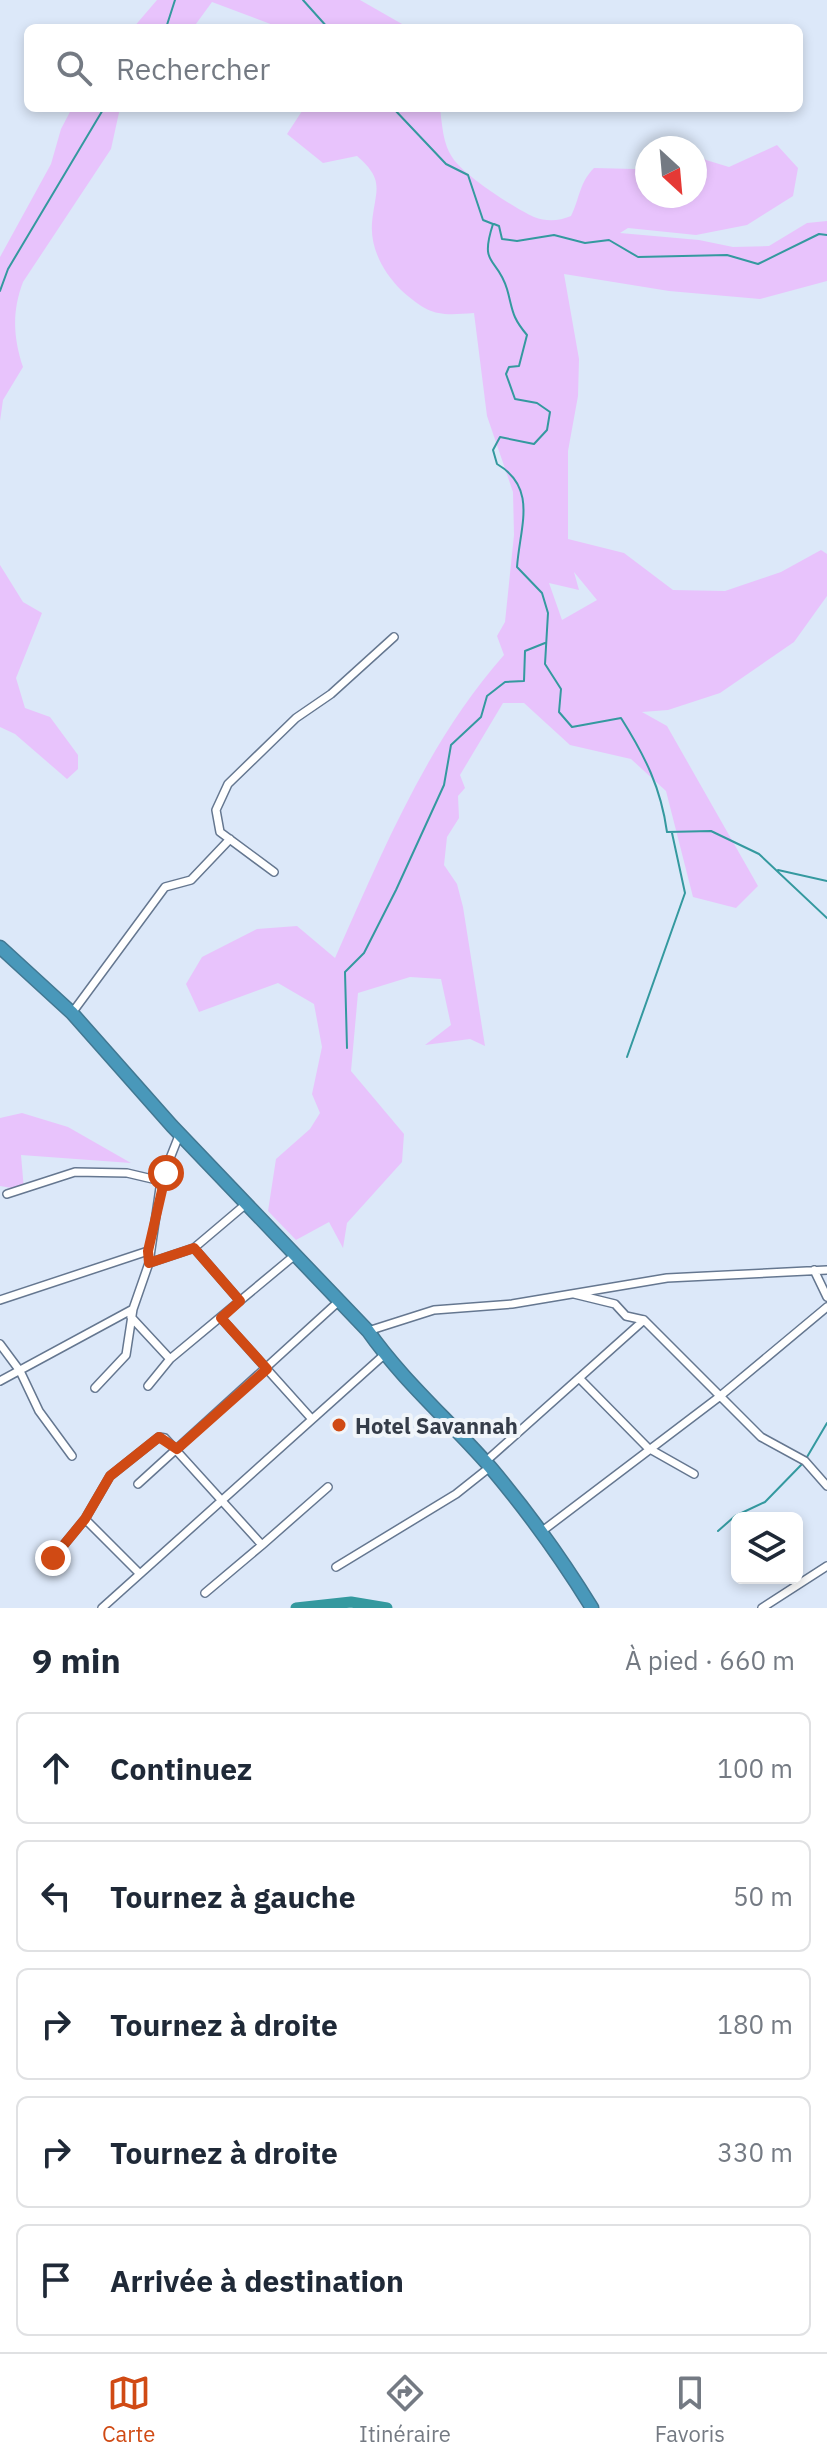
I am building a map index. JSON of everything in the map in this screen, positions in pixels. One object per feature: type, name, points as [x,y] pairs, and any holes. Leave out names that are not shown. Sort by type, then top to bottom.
[{"type":"highway","points":[[0,947],[72,1013],[246,1204],[368,1331],[385,1354],[488,1465],[541,1532],[592,1608]]},
{"type":"street","points":[[274,872],[220,832],[216,810],[228,784],[296,718],[331,694],[394,637]]},
{"type":"street","points":[[72,1013],[165,887],[191,880],[230,839]]},
{"type":"street","points":[[95,1388],[126,1355],[132,1313],[149,1263],[148,1251],[161,1181],[180,1133]]},
{"type":"street","points":[[7,1194],[75,1172],[127,1173],[161,1181]]},
{"type":"street","points":[[149,1263],[194,1248],[246,1204]]},
{"type":"street","points":[[194,1248],[240,1301]]},
{"type":"street","points":[[0,1300],[148,1251]]},
{"type":"street","points":[[148,1386],[170,1359],[295,1255]]},
{"type":"street","points":[[814,1270],[827,1297]]},
{"type":"street","points":[[368,1331],[434,1310],[512,1304],[569,1292],[667,1278],[827,1270]]},
{"type":"street","points":[[569,1292],[615,1304],[626,1316],[644,1320],[761,1437],[805,1461],[827,1486]]},
{"type":"street","points":[[138,1484],[338,1302]]},
{"type":"street","points":[[541,1532],[719,1397],[827,1307]]},
{"type":"street","points":[[132,1313],[170,1359]]},
{"type":"street","points":[[2,1379],[132,1313]]},
{"type":"street","points":[[221,1318],[310,1417]]},
{"type":"street","points":[[336,1567],[456,1494],[644,1320]]},
{"type":"street","points":[[0,1344],[20,1371],[39,1411],[72,1456]]},
{"type":"street","points":[[102,1608],[310,1417],[385,1354]]},
{"type":"street","points":[[579,1378],[648,1448],[694,1474]]},
{"type":"street","points":[[53,1558],[85,1519],[110,1476],[151,1443],[165,1438],[262,1545]]},
{"type":"street","points":[[205,1593],[328,1487]]},
{"type":"street","points":[[85,1519],[138,1572]]},
{"type":"street","points":[[762,1608],[827,1566]]},
{"type":"shaded area","points":[[157,0],[360,0],[402,24],[270,24],[212,2],[196,24],[136,24]]},
{"type":"shaded area","points":[[70,112],[119,112],[111,149],[23,282],[15,324],[23,367],[3,400],[0,421],[0,257],[51,164],[61,129]]},
{"type":"shaded area","points":[[301,112],[440,112],[447,146],[458,164],[514,206],[534,217],[548,220],[571,216],[583,185],[594,168],[635,169],[635,208],[707,208],[707,160],[729,167],[777,145],[798,168],[793,196],[747,225],[696,235],[628,228],[620,233],[699,240],[733,247],[769,246],[807,223],[827,221],[827,281],[760,299],[669,291],[564,274],[579,359],[578,396],[568,451],[568,539],[624,553],[673,590],[725,591],[781,572],[821,550],[827,554],[827,596],[794,642],[720,693],[668,710],[642,712],[667,726],[758,886],[736,908],[693,897],[666,791],[631,759],[570,745],[524,703],[503,703],[460,775],[465,788],[458,796],[459,818],[447,837],[444,865],[457,884],[463,907],[485,1046],[470,1039],[425,1045],[451,1025],[441,979],[410,977],[358,993],[351,1071],[404,1134],[402,1162],[347,1223],[343,1248],[329,1222],[296,1240],[268,1211],[276,1159],[310,1129],[320,1113],[312,1094],[322,1047],[314,1004],[278,983],[199,1012],[186,984],[202,957],[257,929],[297,926],[335,958],[389,839],[429,761],[452,724],[504,655],[497,636],[505,622],[514,535],[513,492],[487,416],[474,313],[451,314],[427,309],[401,290],[389,276],[373,242],[375,179],[357,156],[323,163],[287,134]],"holes":[[[574,572],[597,600],[562,620],[549,583],[579,590]]]},
{"type":"shaded area","points":[[0,565],[23,602],[42,613],[16,678],[25,708],[50,717],[78,755],[78,769],[67,779],[15,734],[0,727]]},
{"type":"shaded area","points":[[22,1113],[68,1127],[131,1163],[21,1155],[24,1190],[0,1186],[0,1118]]},
{"type":"waterway","points":[[167,24],[175,0]]},
{"type":"waterway","points":[[303,0],[324,24]]},
{"type":"waterway","points":[[0,291],[8,269],[102,112]]},
{"type":"waterway","points":[[397,112],[446,164],[468,175],[483,220],[493,224],[489,255],[503,278],[515,318],[527,335],[519,366],[509,367],[506,374],[515,399],[537,403],[550,412],[547,430],[534,444],[500,437],[493,450],[497,464],[518,484],[522,496],[524,509],[517,567],[542,593],[548,613],[545,664],[561,689],[559,712],[572,727],[621,718],[651,773],[667,832],[711,831],[759,854],[827,918]]},
{"type":"waterway","points":[[494,224],[499,226],[502,239],[517,241],[554,235],[585,243],[609,240],[638,257],[727,255],[758,264],[819,234],[827,235]]},
{"type":"waterway","points":[[347,1048],[345,972],[364,953],[396,890],[444,785],[451,745],[481,717],[487,696],[505,682],[524,681],[525,651],[545,643]]},
{"type":"waterway","points":[[627,1057],[685,893],[672,833]]},
{"type":"waterway","points":[[778,870],[827,881]]},
{"type":"waterway","points":[[807,1457],[827,1423]]},
{"type":"waterway","points":[[718,1531],[735,1516],[765,1502],[804,1462]]},
{"type":"waterway","points":[[296,1608],[351,1602],[387,1608]]},
{"type":"place","name":"Hotel Savannah","points":[[339,1425]]},
{"type":"route","points":[[53,1558],[85,1519],[110,1476],[159,1437],[165,1438],[177,1449],[267,1369],[221,1318],[240,1301],[194,1248],[149,1263],[148,1251],[161,1181],[166,1173]]}]
